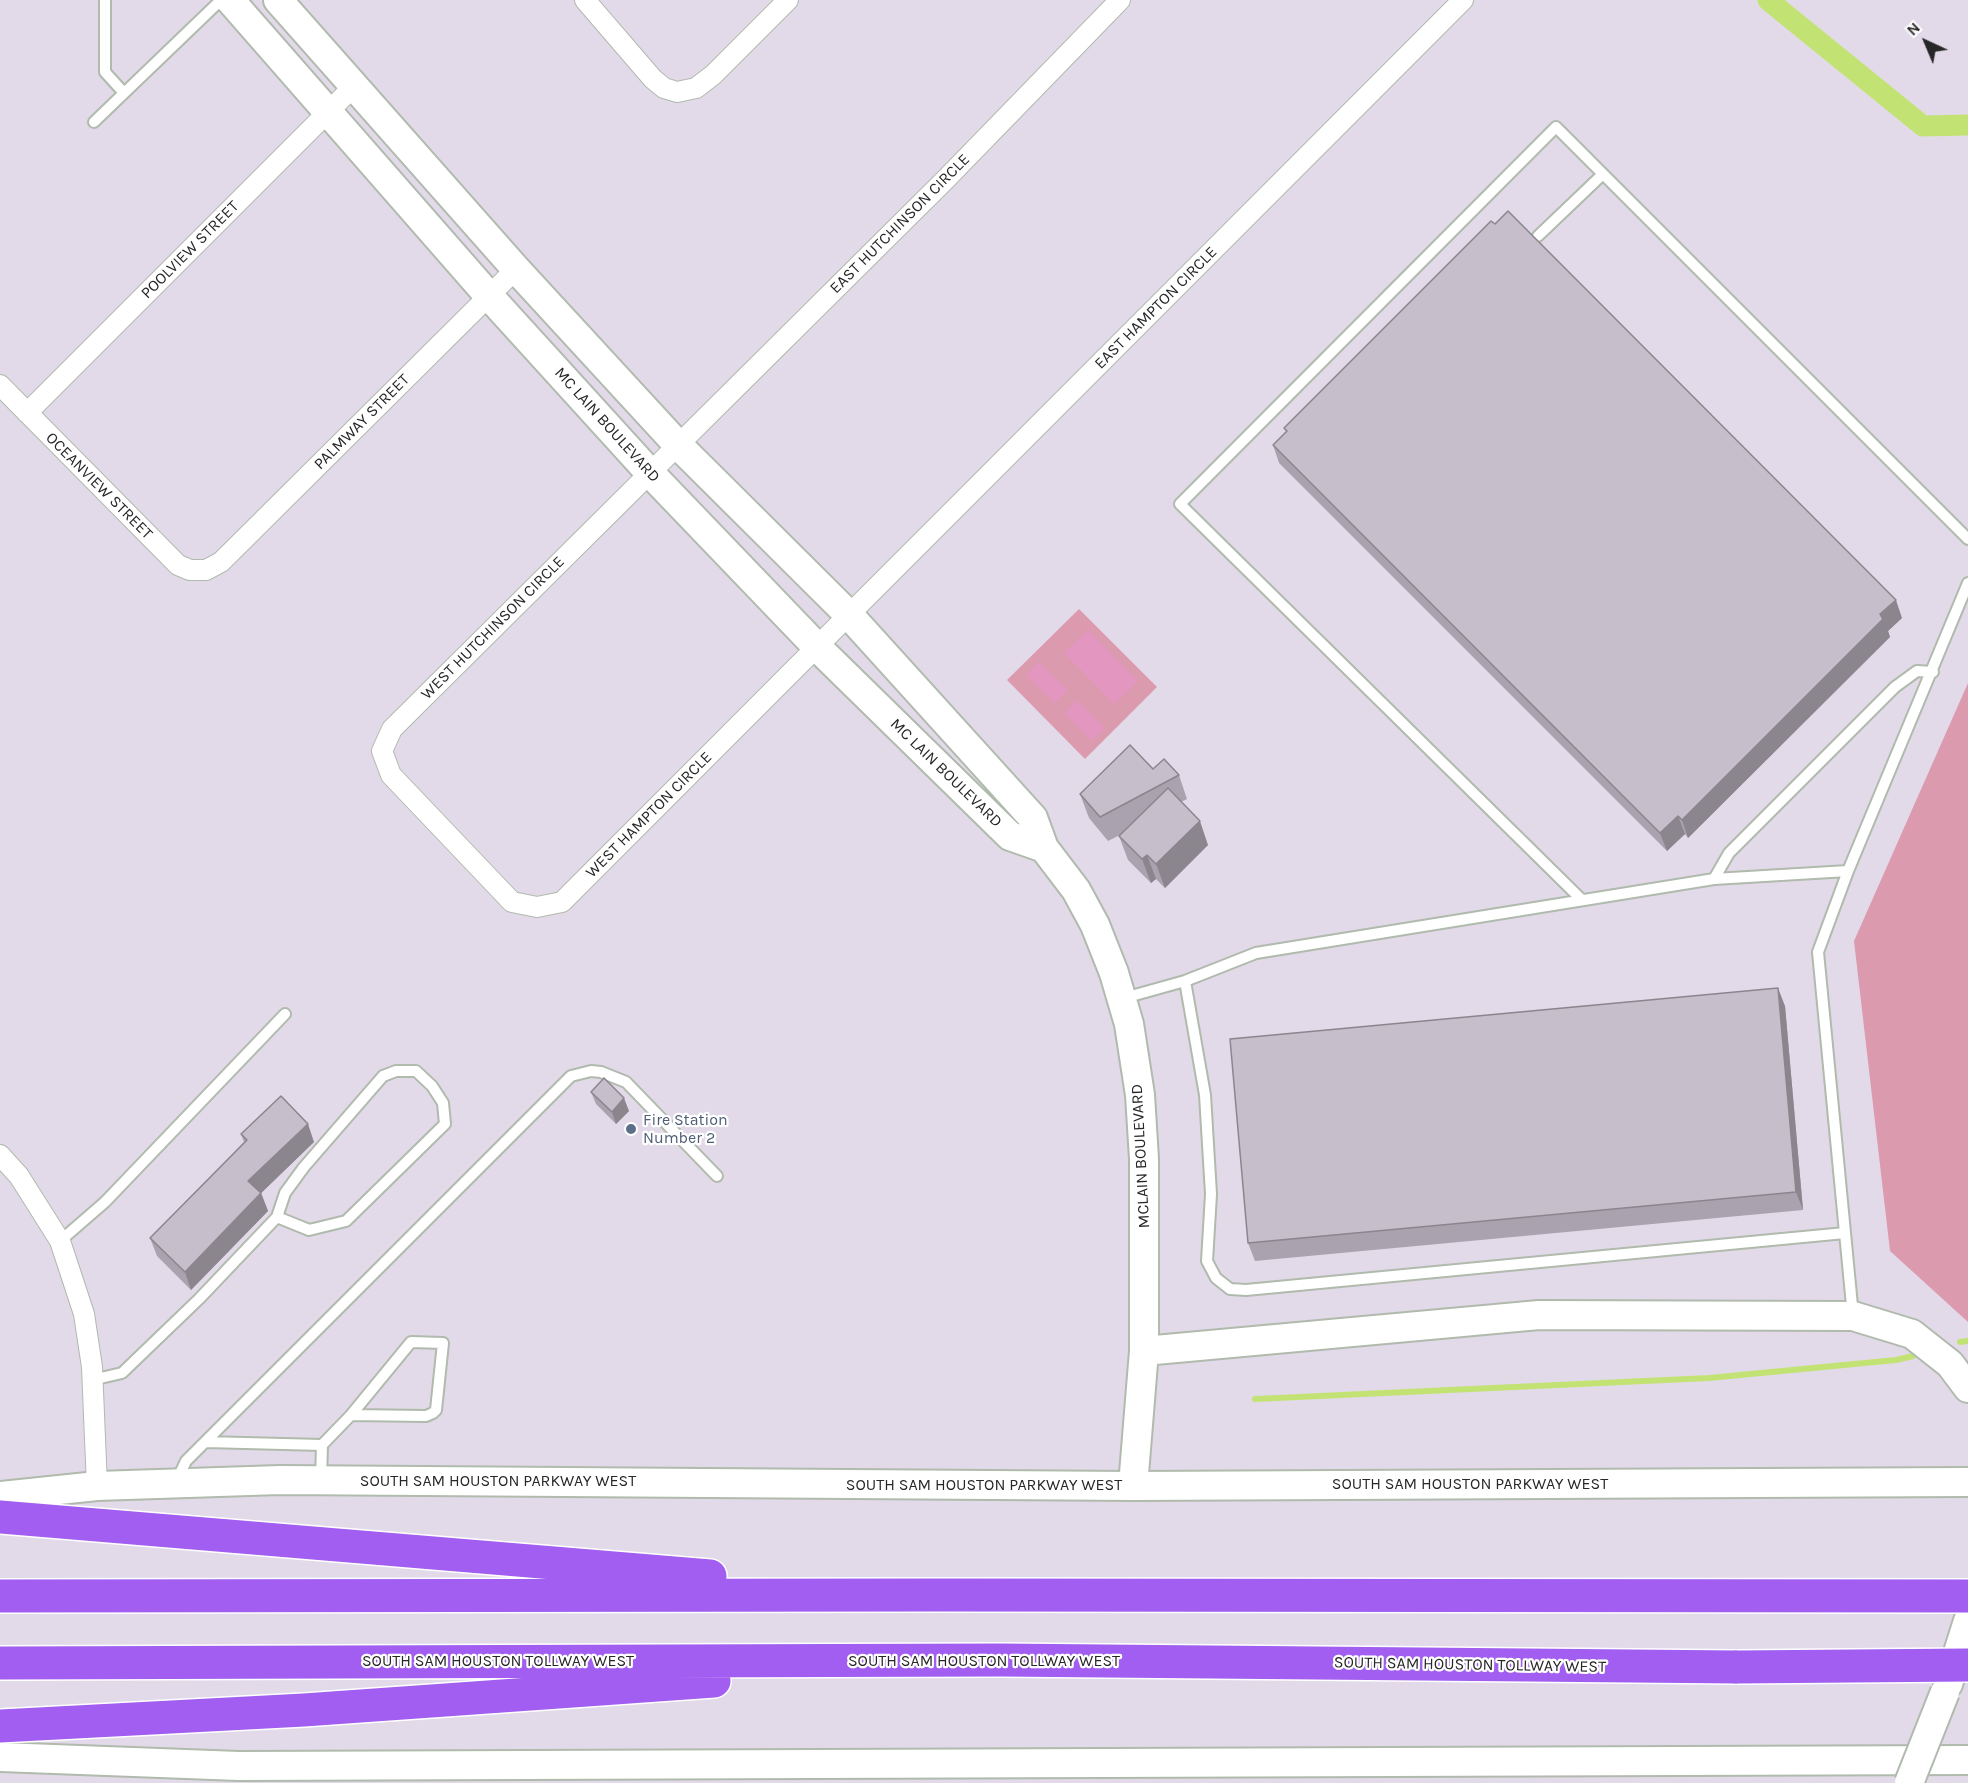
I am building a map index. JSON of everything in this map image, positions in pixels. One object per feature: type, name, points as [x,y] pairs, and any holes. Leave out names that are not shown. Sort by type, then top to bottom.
[{"type":"highway","points":[[0,1517],[939,1595]]},
{"type":"highway","points":[[0,1596],[1968,1596]]},
{"type":"highway","points":[[0,1726],[304,1710],[1001,1660]]},
{"type":"highway","name":"SOUTH SAM HOUSTON TOLLWAY WEST","points":[[0,1663],[1001,1660],[1737,1667],[1968,1665]]},
{"type":"main road","name":"MC LAIN BOULEVARD","points":[[230,0],[489,296],[650,473],[817,647],[1010,836],[1044,848]]},
{"type":"main road","name":"MC LAIN BOULEVARD","points":[[278,0],[516,269],[678,446],[849,615],[1033,818],[1044,848]]},
{"type":"main road","points":[[938,766],[963,741]]},
{"type":"main road","name":"MCLAIN BOULEVARD","points":[[1044,848],[1076,890],[1095,925],[1114,973],[1129,1024],[1140,1095],[1144,1159],[1144,1351],[1133,1486]]},
{"type":"main road","points":[[1144,1351],[1539,1315],[1853,1316],[1912,1334],[1950,1364],[1968,1388]]},
{"type":"main road","name":"SOUTH SAM HOUSTON PARKWAY WEST","points":[[0,1496],[96,1486],[321,1480],[1133,1486],[1968,1482]]},
{"type":"main road","points":[[1909,1783],[1950,1677],[1968,1621]]},
{"type":"main road","points":[[0,1757],[239,1770],[1067,1772],[1968,1760]]},
{"type":"street","points":[[585,0],[653,79],[664,88],[677,92],[696,88],[713,75],[788,0]]},
{"type":"street","name":"EAST HUTCHINSON CIRCLE","points":[[678,446],[946,179],[1120,0]]},
{"type":"street","name":"EAST HAMPTON CIRCLE","points":[[849,615],[1463,0]]},
{"type":"street","name":"POOLVIEW STREET","points":[[27,413],[353,87]]},
{"type":"street","name":"PALMWAY STREET","points":[[206,570],[221,562],[516,269]]},
{"type":"street","name":"OCEANVIEW STREET","points":[[0,386],[178,565],[190,570],[206,570]]},
{"type":"street","name":"WEST HUTCHINSON CIRCLE","points":[[438,823],[390,775],[382,752],[392,729],[678,446]]},
{"type":"street","name":"WEST HAMPTON CIRCLE","points":[[438,823],[512,902],[537,908],[562,902],[849,615]]},
{"type":"street","points":[[0,1155],[20,1176],[60,1241],[84,1314],[92,1380],[96,1486]]},
{"type":"lane","points":[[105,0],[105,72],[124,93]]},
{"type":"lane","points":[[94,122],[221,0]]},
{"type":"lane","points":[[1582,900],[1180,504],[1556,127],[1968,539]]},
{"type":"lane","points":[[1539,236],[1603,174]]},
{"type":"lane","points":[[1853,1316],[1818,952],[1848,871],[1933,672],[1968,583]]},
{"type":"lane","points":[[1714,879],[1729,853],[1895,687],[1917,670],[1933,672]]},
{"type":"lane","points":[[1122,999],[1185,981],[1256,953],[1714,879],[1848,871]]},
{"type":"lane","points":[[1185,981],[1205,1095],[1211,1194],[1207,1261],[1216,1278],[1230,1289],[1258,1289],[1845,1233]]},
{"type":"lane","points":[[60,1241],[105,1202],[285,1014]]},
{"type":"lane","points":[[92,1380],[122,1373],[199,1299],[277,1217],[285,1193],[304,1167],[383,1076],[396,1071],[416,1071],[432,1086],[444,1103],[445,1124],[346,1221],[309,1230],[277,1217]]},
{"type":"lane","points":[[176,1483],[186,1461],[571,1076],[591,1071],[601,1072],[626,1082],[717,1176]]},
{"type":"lane","points":[[321,1480],[322,1445],[351,1415],[411,1342],[443,1343],[436,1410],[433,1413],[426,1416],[351,1415]]},
{"type":"lane","points":[[206,1442],[322,1445]]},
{"type":"shaded area","points":[[1079,609],[1157,687],[1085,759],[1007,680]]},
{"type":"shaded area","points":[[1088,630],[1138,681],[1114,704],[1064,653]]},
{"type":"shaded area","points":[[1039,662],[1068,690],[1055,703],[1026,675]]},
{"type":"shaded area","points":[[1968,683],[1968,1322],[1890,1251],[1854,941]]},
{"type":"shaded area","points":[[1077,700],[1105,728],[1092,741],[1064,714]]},
{"type":"building","points":[[1508,211],[1896,600],[1880,614],[1883,619],[1682,820],[1678,816],[1660,833],[1273,445],[1287,431],[1284,428],[1491,221],[1495,224]]},
{"type":"building","points":[[1130,745],[1153,769],[1164,759],[1179,775],[1100,817],[1080,794]]},
{"type":"building","points":[[1168,788],[1200,821],[1156,864],[1147,855],[1142,859],[1119,836]]},
{"type":"building","points":[[1778,988],[1796,1192],[1248,1243],[1230,1039]]},
{"type":"building","points":[[604,1078],[624,1098],[612,1112],[591,1092]]},
{"type":"building","points":[[281,1096],[308,1124],[248,1181],[261,1193],[185,1272],[150,1238],[247,1140],[241,1134]]},
{"type":"waterway","points":[[1768,0],[1923,126],[1968,125]]},
{"type":"waterway","points":[[1960,1342],[1968,1341]]},
{"type":"waterway","points":[[1255,1399],[1709,1378],[1896,1360],[1913,1356]]},
{"type":"place","name":"Fire Station Number 2","points":[[631,1129]]}]
